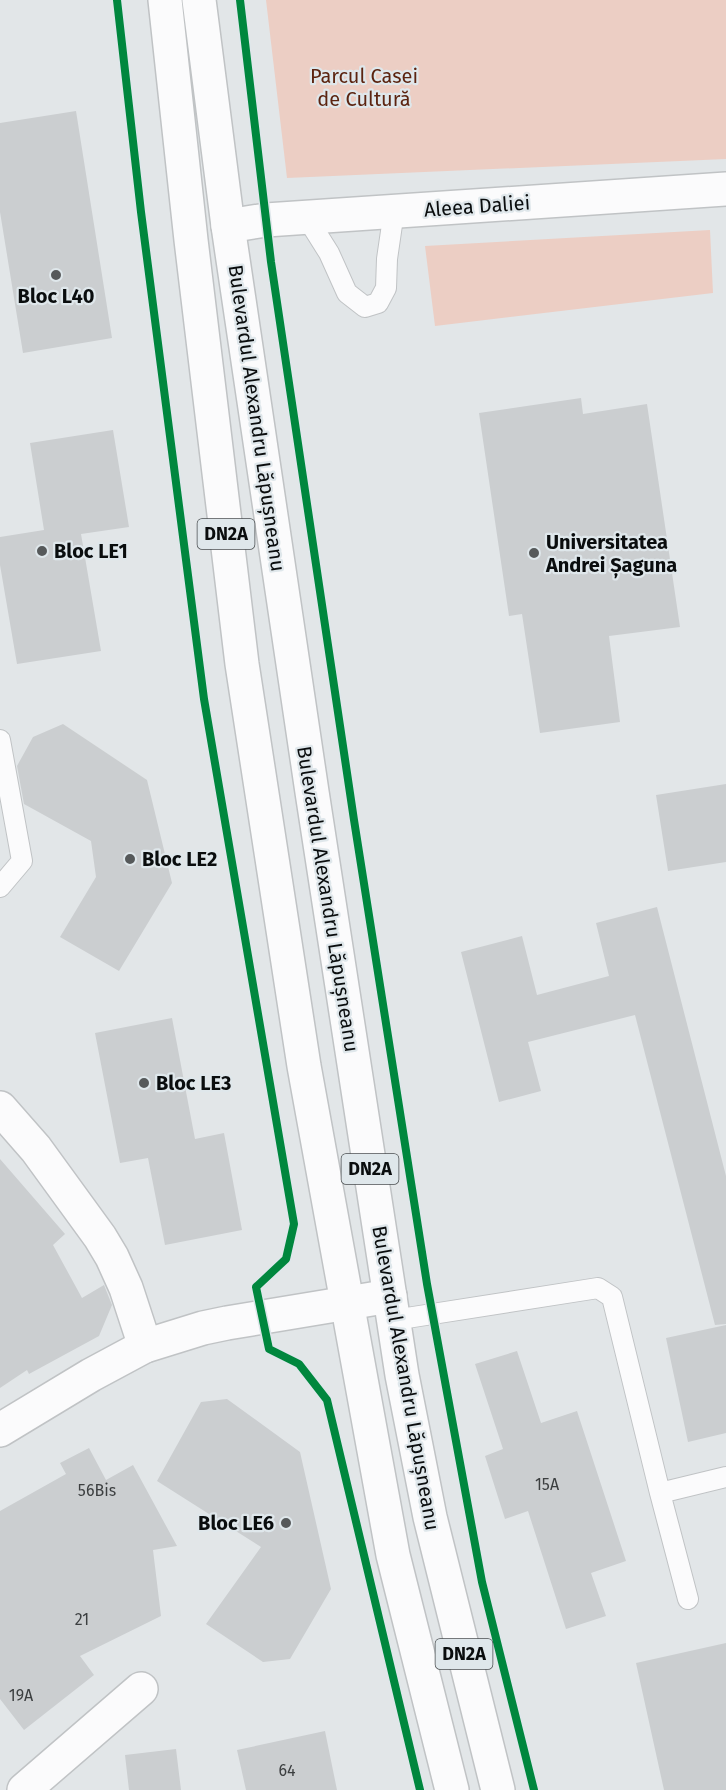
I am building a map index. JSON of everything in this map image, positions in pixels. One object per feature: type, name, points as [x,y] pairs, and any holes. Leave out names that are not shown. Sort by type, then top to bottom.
[{"type":"main road","name":"DN2A","points":[[165,0],[191,240],[242,664],[304,1066],[393,1556],[452,1790]]},
{"type":"main road","name":"Bulevardul Alexandru Lăpușneanu","points":[[200,0],[228,226],[337,963],[402,1375],[430,1517],[498,1790]]},
{"type":"main road","name":"Aleea Daliei","points":[[228,226],[266,220],[726,189]]},
{"type":"main road","points":[[0,1108],[36,1149],[100,1237],[126,1288],[145,1346]]},
{"type":"main road","points":[[0,1430],[91,1375],[145,1346],[211,1327],[347,1302],[392,1308]]},
{"type":"main road","points":[[24,1790],[141,1689]]},
{"type":"lane","points":[[307,218],[329,253],[347,293],[365,307],[378,303],[386,288],[387,259],[394,211]]},
{"type":"lane","points":[[0,740],[22,861],[0,887]]},
{"type":"lane","points":[[392,1308],[598,1288],[612,1296],[688,1599]]},
{"type":"lane","points":[[660,1493],[726,1477]]},
{"type":"green space","name":"Parcul Casei de Cultură","points":[[266,0],[726,0],[726,159],[287,178]]},
{"type":"green space","points":[[710,230],[713,293],[435,326],[425,246]]},
{"type":"building","name":"Bloc L40","points":[[76,111],[112,338],[23,353],[0,212],[0,123]]},
{"type":"building","points":[[581,398],[583,414],[647,404],[680,627],[609,636],[620,722],[540,733],[522,614],[509,616],[479,413]]},
{"type":"building","name":"Bloc LE1","points":[[113,430],[129,527],[81,534],[101,651],[17,664],[0,565],[0,537],[44,530],[30,443]]},
{"type":"building","name":"Bloc LE2","points":[[63,724],[147,780],[172,883],[119,971],[60,937],[96,877],[91,841],[24,804],[17,766],[33,737]]},
{"type":"building","points":[[726,784],[726,862],[668,871],[656,795]]},
{"type":"building","points":[[657,907],[726,1176],[726,1324],[715,1325],[635,1015],[528,1042],[541,1091],[499,1102],[461,952],[522,936],[537,995],[609,976],[596,923]]},
{"type":"building","name":"Bloc LE3","points":[[172,1018],[195,1139],[224,1133],[242,1230],[165,1245],[148,1158],[120,1163],[95,1033]]},
{"type":"building","points":[[0,1159],[65,1234],[53,1245],[82,1298],[104,1285],[112,1305],[99,1336],[29,1374],[27,1370],[0,1388]]},
{"type":"building","points":[[726,1325],[726,1433],[688,1442],[666,1338]]},
{"type":"building","points":[[517,1351],[541,1423],[577,1411],[626,1561],[591,1573],[606,1616],[566,1629],[528,1511],[505,1519],[485,1456],[503,1449],[475,1364]]},
{"type":"building","name":"Bloc LE6","points":[[227,1399],[300,1452],[331,1589],[290,1659],[263,1662],[206,1624],[261,1547],[157,1481],[201,1402]]},
{"type":"building","points":[[89,1448],[106,1480],[133,1465],[177,1546],[153,1550],[161,1616],[80,1656],[94,1675],[24,1730],[0,1699],[0,1511],[66,1474],[60,1463]]},
{"type":"building","points":[[726,1643],[726,1790],[664,1790],[636,1663]]},
{"type":"building","points":[[325,1731],[337,1790],[246,1790],[237,1750]]},
{"type":"building","points":[[176,1749],[181,1790],[129,1790],[125,1755]]},
{"type":"cycle path","points":[[117,0],[141,212],[204,699],[294,1224],[286,1259],[256,1287],[269,1349],[299,1364],[327,1400],[420,1790]]},
{"type":"cycle path","points":[[240,0],[271,262],[354,820],[427,1284],[482,1582],[534,1790]]},
{"type":"place","name":"Bloc L40","points":[[56,275]]},
{"type":"place","name":"Bloc LE1","points":[[42,551]]},
{"type":"place","name":"Universitatea Andrei Șaguna","points":[[534,553]]},
{"type":"place","name":"Bloc LE2","points":[[130,859]]},
{"type":"place","name":"Bloc LE3","points":[[144,1083]]},
{"type":"place","name":"Bloc LE6","points":[[286,1523]]}]
